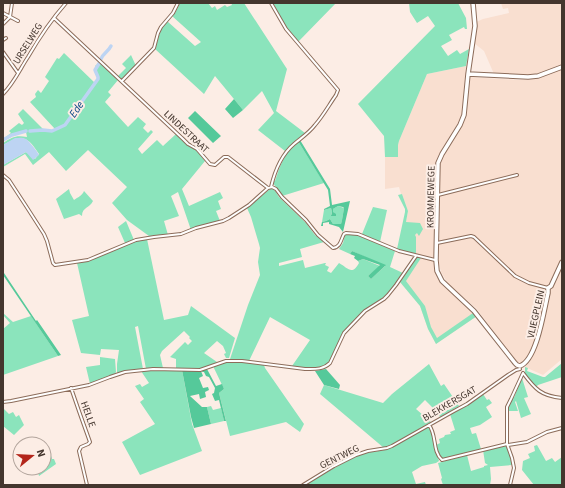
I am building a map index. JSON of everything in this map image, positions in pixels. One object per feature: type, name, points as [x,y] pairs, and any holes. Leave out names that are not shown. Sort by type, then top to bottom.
[{"type":"street","points":[[3,24],[10,17],[12,3]]},
{"type":"street","name":"URSELWEG","points":[[3,94],[10,86],[39,38],[66,3]]},
{"type":"street","points":[[122,81],[154,48],[161,27],[174,13],[178,3]]},
{"type":"street","points":[[271,3],[286,29],[337,88],[338,93],[315,125],[291,146],[281,159],[276,169],[271,187]]},
{"type":"street","name":"KROMMEWEGE","points":[[473,3],[475,26],[464,115],[438,163],[437,271],[442,281],[474,311],[520,368]]},
{"type":"street","points":[[3,13],[18,21]]},
{"type":"street","name":"LINDESTRAAT","points":[[54,18],[188,144],[195,147],[210,164],[215,165],[224,157],[228,157],[268,188]]},
{"type":"street","points":[[3,52],[18,73]]},
{"type":"street","points":[[468,74],[528,77],[538,76],[562,67]]},
{"type":"street","points":[[3,175],[9,180],[41,230],[47,242],[53,263],[56,265],[84,261],[136,240],[154,236],[181,234],[222,221],[249,205],[271,187],[276,188],[285,200],[306,220],[318,235],[333,248],[339,245],[344,234],[353,233],[398,251],[436,260]]},
{"type":"street","points":[[438,195],[517,175]]},
{"type":"street","points":[[437,243],[471,236],[474,237],[515,276],[529,283],[548,288]]},
{"type":"street","points":[[3,402],[93,384],[125,372],[153,369],[200,370],[229,360],[305,369],[324,368],[330,363],[344,333],[365,311],[388,295],[416,256]]},
{"type":"street","name":"VLIEGPLEIN","points":[[520,368],[533,351],[537,342],[548,288],[551,286],[562,262]]},
{"type":"street","points":[[520,368],[538,391],[562,398]]},
{"type":"street","name":"BLEKKERSGAT","points":[[405,438],[467,404],[520,368]]},
{"type":"street","points":[[510,485],[514,468],[508,445],[508,408],[523,373]]},
{"type":"street","name":"HELLE","points":[[71,388],[90,442],[81,447],[79,451],[87,485]]},
{"type":"street","points":[[429,424],[433,431],[437,453],[442,460],[495,446],[526,442],[547,432],[562,428]]},
{"type":"street","name":"GENTWEG","points":[[303,485],[334,466],[356,455],[390,447],[405,438]]},
{"type":"shaded area","points":[[501,3],[562,3],[562,65],[536,75],[523,76],[494,74],[484,51],[474,43],[476,22],[509,13],[508,8],[503,9]]},
{"type":"shaded area","points":[[466,66],[462,114],[437,161],[434,251],[437,277],[477,316],[436,344],[428,329],[420,306],[400,282],[416,257],[415,235],[417,233],[406,222],[408,211],[399,187],[385,189],[385,157],[398,156],[399,141],[427,74]]},
{"type":"shaded area","points":[[562,69],[562,259],[548,286],[535,340],[524,362],[520,364],[476,308],[448,284],[441,272],[439,265],[440,163],[443,154],[462,125],[466,115],[470,77],[519,80],[536,79]]},
{"type":"shaded area","points":[[562,266],[562,359],[543,375],[525,367],[539,342],[549,295]]},
{"type":"green space","points":[[180,3],[208,3],[212,8],[215,6],[217,10],[225,5],[227,7],[232,5],[231,3],[244,3],[287,69],[276,111],[305,133],[285,151],[258,130],[274,113],[262,91],[243,110],[215,76],[204,94],[155,49],[161,29],[167,21],[195,46],[201,42],[172,16]]},
{"type":"green space","points":[[273,3],[336,3],[298,42],[285,25]]},
{"type":"green space","points":[[409,3],[458,3],[466,18],[467,29],[464,27],[449,35],[452,40],[441,46],[448,56],[457,50],[460,54],[469,49],[466,66],[427,74],[399,141],[398,157],[385,157],[384,136],[358,104],[435,26],[428,16],[417,23],[410,12]]},
{"type":"green space","points":[[64,53],[95,83],[98,78],[95,73],[97,68],[95,66],[100,62],[118,80],[108,92],[111,95],[105,102],[128,127],[138,117],[146,124],[143,128],[148,133],[151,130],[153,132],[138,149],[142,154],[157,140],[163,146],[176,134],[189,146],[196,150],[205,161],[182,189],[189,206],[220,192],[223,198],[218,201],[221,209],[216,211],[220,221],[191,230],[178,192],[171,196],[179,216],[164,221],[168,235],[149,236],[127,220],[112,203],[127,187],[88,150],[66,171],[49,152],[33,165],[25,154],[3,167],[3,165],[26,152],[35,159],[39,154],[28,140],[20,138],[3,145],[3,143],[14,137],[27,137],[26,132],[13,134],[3,141],[3,139],[11,133],[9,131],[19,123],[22,125],[24,123],[18,114],[23,109],[44,130],[55,129],[30,102],[36,97],[35,94],[38,90],[41,93],[49,81],[45,77],[57,58],[59,59]]},
{"type":"green space","points":[[131,55],[136,66],[123,79],[121,79],[118,76],[126,68],[122,64]]},
{"type":"green space","points":[[234,99],[243,110],[233,118],[225,109]]},
{"type":"green space","points":[[195,111],[221,136],[213,143],[188,118]]},
{"type":"green space","points":[[300,140],[330,189],[332,205],[350,201],[343,232],[339,227],[329,224],[329,222],[323,223],[323,226],[321,226],[322,222],[330,219],[333,224],[341,224],[344,208],[338,206],[333,209],[336,216],[331,216],[331,208],[324,210],[330,206],[328,190],[298,141]]},
{"type":"green space","points":[[298,141],[324,183],[282,196],[273,181],[275,181],[286,154]]},
{"type":"green space","points":[[69,189],[74,200],[84,191],[93,201],[83,211],[82,216],[79,214],[64,219],[56,199]]},
{"type":"green space","points":[[270,189],[274,189],[279,197],[306,223],[315,235],[324,242],[300,249],[302,257],[279,263],[279,266],[303,260],[305,268],[326,263],[325,265],[329,267],[327,271],[331,273],[339,263],[347,269],[352,270],[359,263],[358,261],[363,259],[380,266],[368,276],[371,279],[385,266],[352,251],[350,254],[339,249],[346,234],[358,235],[395,251],[390,267],[403,273],[394,287],[384,297],[365,310],[344,332],[331,359],[322,367],[301,368],[292,366],[310,340],[270,317],[249,361],[230,359],[248,305],[260,275],[258,262],[260,248],[247,208]]},
{"type":"green space","points":[[402,194],[408,211],[406,222],[420,223],[423,229],[419,236],[417,233],[415,235],[416,255],[397,249],[405,212],[398,195]]},
{"type":"green space","points":[[338,206],[344,208],[341,224],[333,224],[330,219],[322,222],[324,210],[331,208],[331,215],[335,216],[333,209]]},
{"type":"green space","points":[[373,207],[387,210],[380,242],[362,234]]},
{"type":"green space","points":[[126,221],[134,240],[125,243],[118,227]]},
{"type":"green space","points":[[147,239],[164,320],[188,315],[191,306],[235,338],[229,358],[226,358],[224,354],[226,353],[223,346],[217,341],[204,353],[217,363],[200,369],[176,368],[176,359],[170,357],[185,342],[188,345],[192,341],[184,331],[162,351],[160,355],[163,368],[146,369],[138,326],[135,327],[143,369],[117,373],[119,350],[101,349],[100,355],[81,353],[72,320],[89,316],[77,263],[90,260],[134,242]]},
{"type":"green space","points":[[352,251],[386,265],[371,279],[368,276],[380,265],[363,259],[358,261],[354,258],[355,256],[350,254]]},
{"type":"green space","points":[[417,257],[421,258],[406,281],[425,306],[431,327],[437,338],[473,313],[477,316],[436,344],[428,329],[420,306],[400,282]]},
{"type":"green space","points":[[4,273],[61,355],[58,356],[3,275]]},
{"type":"green space","points":[[3,313],[13,322],[31,316],[58,356],[3,375],[3,329],[10,323]]},
{"type":"green space","points":[[100,357],[115,359],[116,372],[115,374],[90,384],[86,367],[100,365]]},
{"type":"green space","points":[[224,362],[241,362],[264,365],[304,424],[300,432],[286,422],[230,436],[219,393],[224,389],[213,366]]},
{"type":"green space","points":[[562,363],[562,377],[536,387],[525,374],[525,367],[528,368],[527,371],[545,377]]},
{"type":"green space","points":[[429,364],[441,386],[444,384],[459,406],[440,417],[425,400],[416,409],[431,422],[392,445],[384,448],[320,394],[324,385],[383,403]]},
{"type":"green space","points":[[207,369],[216,386],[222,384],[224,389],[219,393],[226,421],[224,421],[219,400],[215,401],[212,394],[214,393],[215,388],[209,377],[202,372],[203,370]]},
{"type":"green space","points":[[326,369],[340,385],[339,389],[324,385],[315,371]]},
{"type":"green space","points":[[182,370],[192,424],[202,451],[140,475],[122,442],[155,424],[140,402],[144,399],[135,386],[140,384],[142,387],[149,383],[141,371]]},
{"type":"green space","points":[[182,370],[201,371],[203,376],[199,378],[203,388],[208,387],[209,390],[205,392],[206,397],[200,399],[199,394],[190,396],[202,407],[207,407],[211,424],[194,428]]},
{"type":"green space","points":[[522,378],[528,397],[524,398],[531,414],[521,418],[516,401],[518,411],[508,411],[510,403],[515,396]]},
{"type":"green space","points":[[483,394],[487,400],[489,399],[492,403],[486,407],[492,417],[480,425],[470,428],[472,434],[476,433],[481,449],[442,459],[438,453],[436,445],[440,443],[439,439],[445,435],[451,434],[450,432],[455,430],[450,414],[468,405]]},
{"type":"green space","points":[[211,406],[213,410],[221,408],[224,421],[211,424],[207,407]]},
{"type":"green space","points":[[3,408],[9,414],[13,412],[16,417],[19,415],[24,425],[14,435],[3,426]]},
{"type":"green space","points":[[428,426],[431,429],[439,461],[422,466],[412,472],[416,484],[425,482],[426,485],[305,485],[355,457],[365,453],[390,448]]},
{"type":"green space","points":[[537,445],[546,461],[552,458],[555,462],[562,457],[562,485],[534,485],[522,470],[523,461],[530,458],[528,454],[535,451],[534,446]]},
{"type":"green space","points":[[506,446],[512,465],[490,467],[490,485],[443,485],[438,463],[467,455],[471,471],[488,465],[485,463],[483,450]]},
{"type":"green space","points":[[52,459],[54,459],[56,464],[52,467]]},
{"type":"water","points":[[15,138],[26,139],[39,155],[33,160],[26,152],[3,165],[3,145]]},
{"type":"waterway","name":"Ede","points":[[101,59],[111,46]]},
{"type":"waterway","name":"Ede","points":[[30,131],[52,131],[65,125],[98,79],[95,70],[100,62]]},
{"type":"waterway","name":"Ede","points":[[3,140],[12,135],[26,131]]}]
